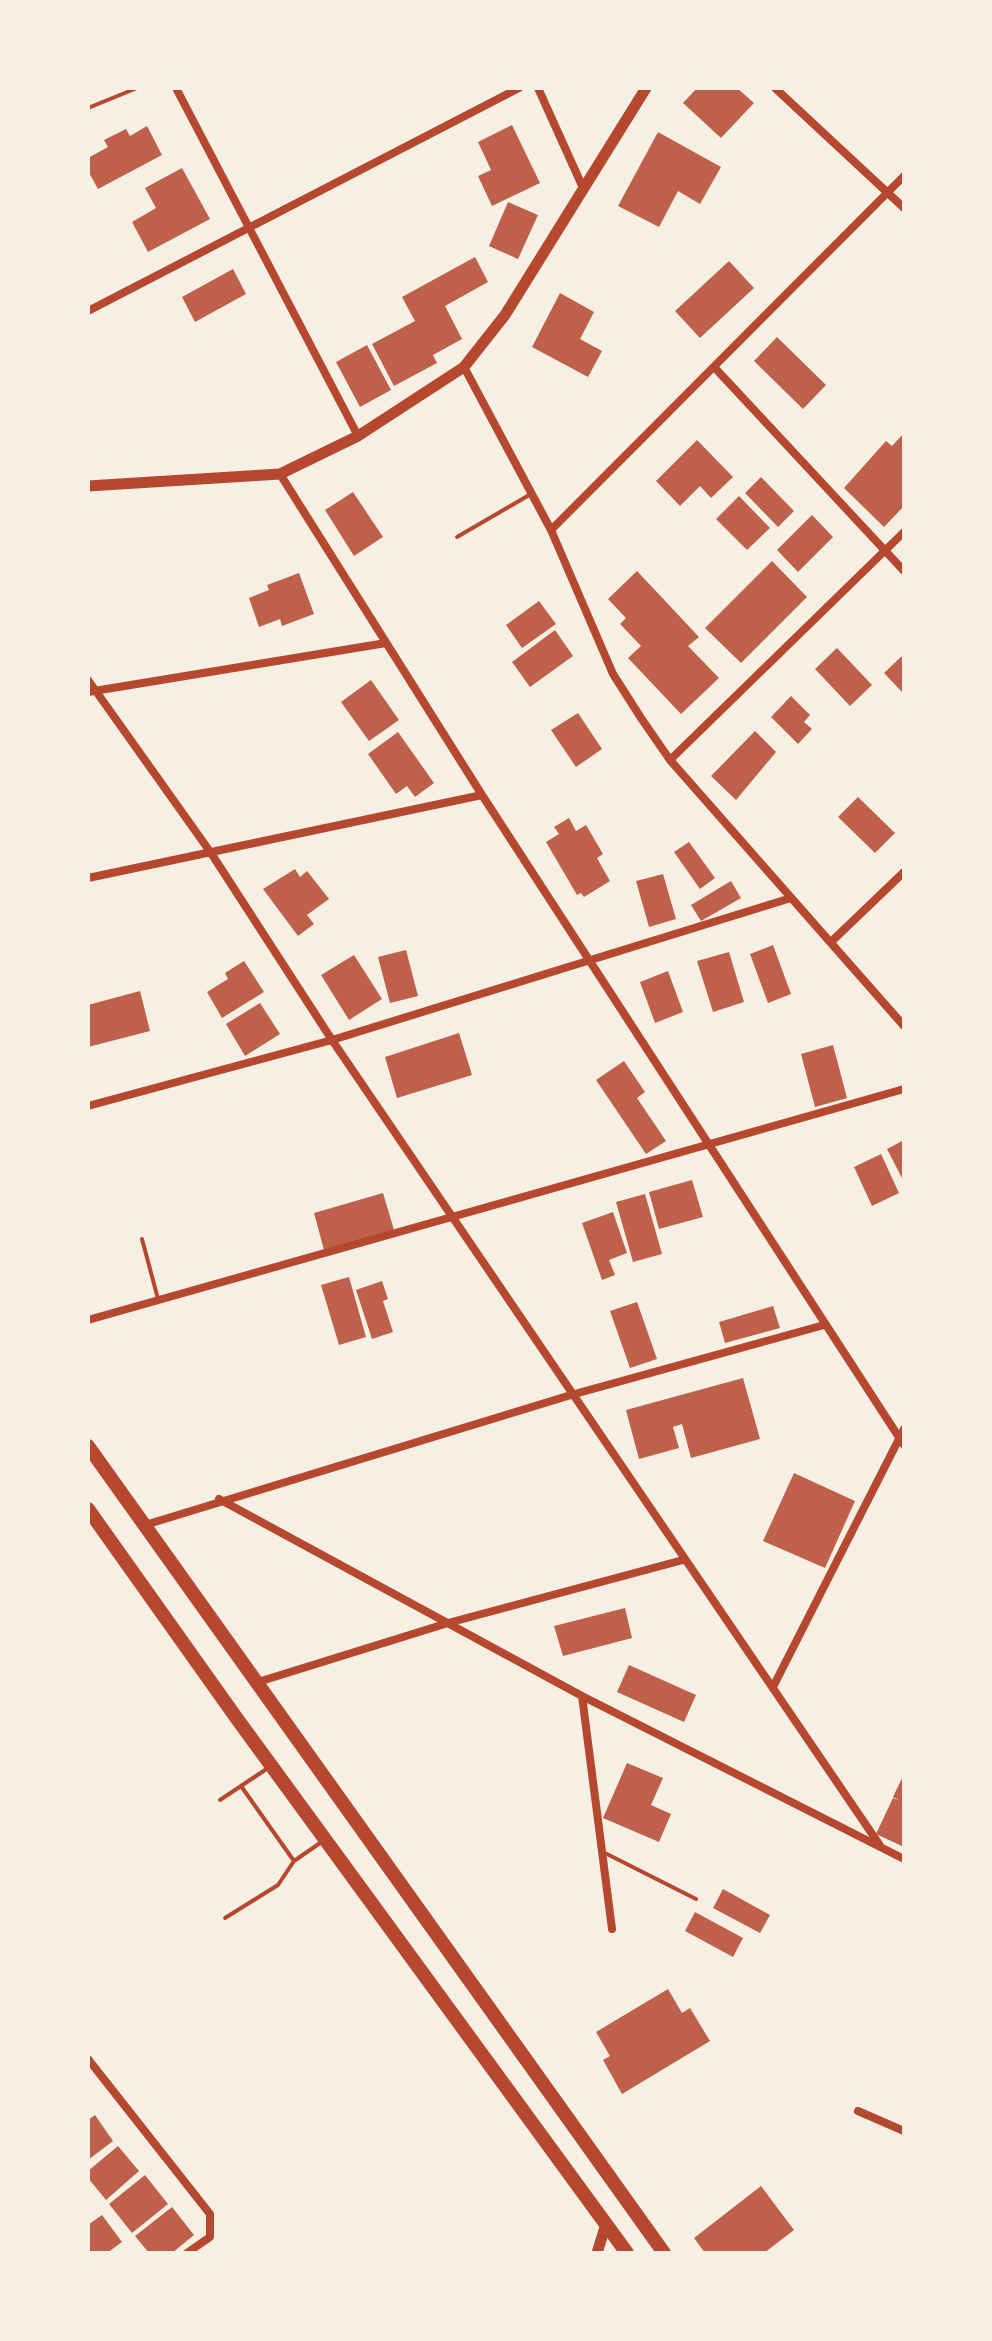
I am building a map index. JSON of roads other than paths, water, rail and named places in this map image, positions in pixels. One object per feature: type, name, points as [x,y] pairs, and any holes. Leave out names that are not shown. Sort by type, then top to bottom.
[{"type":"highway","points":[[88,1446],[664,2253]]},
{"type":"highway","points":[[88,1509],[271,1766],[627,2253]]},
{"type":"street","points":[[176,88],[358,436]]},
{"type":"street","points":[[88,311],[519,88]]},
{"type":"street","points":[[538,88],[584,191]]},
{"type":"street","points":[[88,486],[280,474],[358,436],[464,367],[505,315],[646,88]]},
{"type":"street","points":[[775,88],[904,208]]},
{"type":"street","points":[[551,530],[904,176]]},
{"type":"street","points":[[464,367],[551,530],[613,674],[670,760],[904,1026]]},
{"type":"street","points":[[715,368],[904,571]]},
{"type":"street","points":[[280,474],[482,795],[711,1144],[824,1325],[903,1437],[773,1687]]},
{"type":"street","points":[[670,760],[904,532]]},
{"type":"street","points":[[92,691],[386,643]]},
{"type":"street","points":[[88,680],[92,691],[211,853],[332,1040],[571,1395],[881,1847]]},
{"type":"street","points":[[88,878],[482,795]]},
{"type":"street","points":[[831,942],[904,872]]},
{"type":"street","points":[[88,1106],[332,1040],[791,898]]},
{"type":"street","points":[[88,1320],[455,1219],[904,1089]]},
{"type":"street","points":[[145,1525],[219,1499],[571,1395],[824,1325]]},
{"type":"street","points":[[219,1499],[582,1696],[904,1859]]},
{"type":"street","points":[[258,1682],[448,1623],[683,1560]]},
{"type":"street","points":[[582,1696],[612,1929]]},
{"type":"street","points":[[88,2059],[210,2214],[210,2237],[187,2253]]},
{"type":"street","points":[[858,2111],[904,2131]]},
{"type":"street","points":[[597,2253],[606,2224]]},
{"type":"lane","points":[[88,108],[137,88]]},
{"type":"lane","points":[[457,537],[531,494]]},
{"type":"lane","points":[[142,1239],[159,1301]]},
{"type":"lane","points":[[220,1800],[271,1766]]},
{"type":"lane","points":[[241,1786],[294,1861]]},
{"type":"lane","points":[[225,1918],[278,1885],[294,1861],[325,1840]]},
{"type":"lane","points":[[601,1851],[696,1899]]}]
